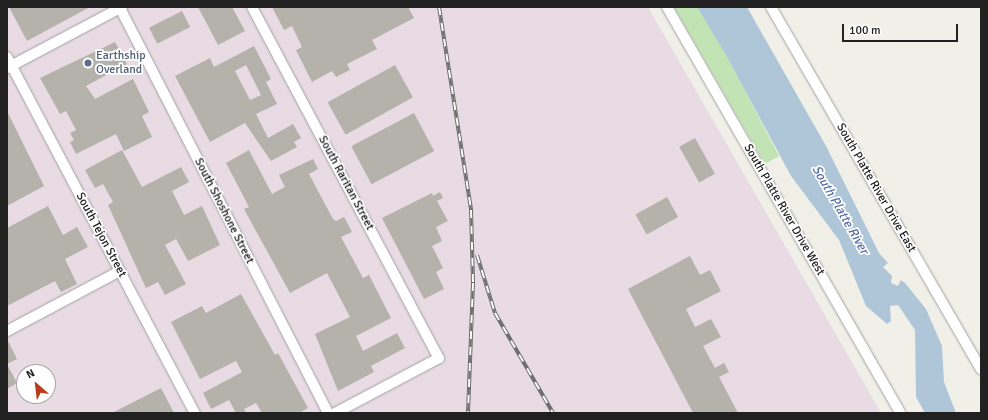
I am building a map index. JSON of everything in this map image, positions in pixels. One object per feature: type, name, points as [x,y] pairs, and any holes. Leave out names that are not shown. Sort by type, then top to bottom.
[{"type":"street","name":"South Raritan Street","points":[[252,7],[439,358],[335,413]]},
{"type":"street","name":"South Platte River Drive West","points":[[667,7],[900,413]]},
{"type":"street","name":"South Platte River Drive East","points":[[771,7],[981,369]]},
{"type":"street","points":[[9,64],[121,8]]},
{"type":"street","name":"South Shoshone Street","points":[[121,8],[328,413]]},
{"type":"street","name":"South Tejon Street","points":[[9,64],[195,413]]},
{"type":"street","points":[[7,331],[120,271]]},
{"type":"shaded area","points":[[7,7],[648,7],[881,413],[7,413]]},
{"type":"green space","points":[[674,7],[697,7],[726,54],[779,156],[765,164]]},
{"type":"water","name":"South Platte River","points":[[697,7],[747,7],[826,146],[879,253],[888,263],[883,267],[892,276],[891,283],[898,286],[901,280],[926,309],[942,346],[944,382],[956,413],[925,413],[916,397],[915,330],[898,305],[890,306],[891,321],[887,324],[866,306],[839,240],[791,176],[726,55]]},
{"type":"building","points":[[9,7],[90,7],[27,41]]},
{"type":"building","points":[[198,7],[232,7],[245,31],[218,45]]},
{"type":"building","points":[[272,7],[408,7],[414,18],[372,40],[377,49],[347,64],[350,70],[336,77],[332,71],[312,82],[296,50],[302,47],[292,26],[284,30]]},
{"type":"building","points":[[182,11],[190,27],[157,44],[149,28]]},
{"type":"building","points":[[115,42],[127,64],[86,86],[95,99],[133,79],[149,112],[142,116],[152,137],[124,151],[116,134],[76,154],[70,142],[74,140],[70,133],[76,130],[66,111],[60,114],[40,78]]},
{"type":"building","points":[[254,46],[271,79],[266,82],[277,104],[256,114],[268,138],[293,124],[301,138],[294,142],[297,147],[271,161],[245,123],[210,142],[175,76],[210,58],[214,67]],"holes":[[[246,65],[261,95],[250,100],[235,71]]]},
{"type":"building","points":[[395,65],[413,97],[346,135],[328,102]]},
{"type":"building","points":[[7,111],[44,186],[7,206]]},
{"type":"building","points":[[414,113],[434,151],[371,184],[351,146]]},
{"type":"building","points":[[695,138],[715,174],[699,183],[679,147]]},
{"type":"building","points":[[122,150],[142,187],[181,167],[189,182],[172,191],[184,215],[202,206],[220,245],[188,261],[176,239],[165,245],[186,284],[165,295],[158,282],[146,288],[108,205],[113,202],[103,184],[95,188],[85,170]]},
{"type":"building","points":[[249,150],[272,194],[285,187],[279,175],[313,159],[318,169],[309,174],[333,219],[336,221],[344,217],[352,232],[341,237],[363,278],[369,275],[391,318],[356,336],[363,351],[397,333],[405,348],[371,366],[374,372],[338,391],[315,334],[350,317],[327,273],[290,293],[244,209],[249,207],[226,163]]},
{"type":"building","points":[[440,192],[443,198],[437,201],[448,221],[436,227],[442,241],[432,246],[443,268],[436,272],[444,289],[424,299],[382,218],[432,193],[433,196]]},
{"type":"building","points":[[667,197],[678,217],[647,235],[636,214]]},
{"type":"building","points":[[48,206],[63,235],[77,227],[88,247],[65,259],[77,284],[61,292],[55,281],[7,306],[7,228]]},
{"type":"building","points":[[690,256],[700,275],[710,270],[721,291],[686,309],[695,327],[711,319],[721,337],[703,346],[715,368],[724,363],[729,372],[719,377],[738,413],[693,413],[628,289]]},
{"type":"building","points":[[241,294],[275,355],[278,353],[308,408],[299,413],[262,413],[256,403],[244,409],[246,413],[236,413],[229,400],[211,409],[203,393],[242,372],[236,361],[200,379],[171,322],[202,306],[206,313]]},
{"type":"building","points":[[7,339],[17,359],[7,364]]},
{"type":"building","points":[[7,364],[16,384],[7,389]]},
{"type":"building","points":[[161,388],[174,413],[112,413]]},
{"type":"railway","points":[[439,7],[471,210],[473,283],[468,413]]},
{"type":"railway","points":[[477,255],[495,313],[553,413]]},
{"type":"place","name":"Earthship Overland","points":[[88,63]]}]
